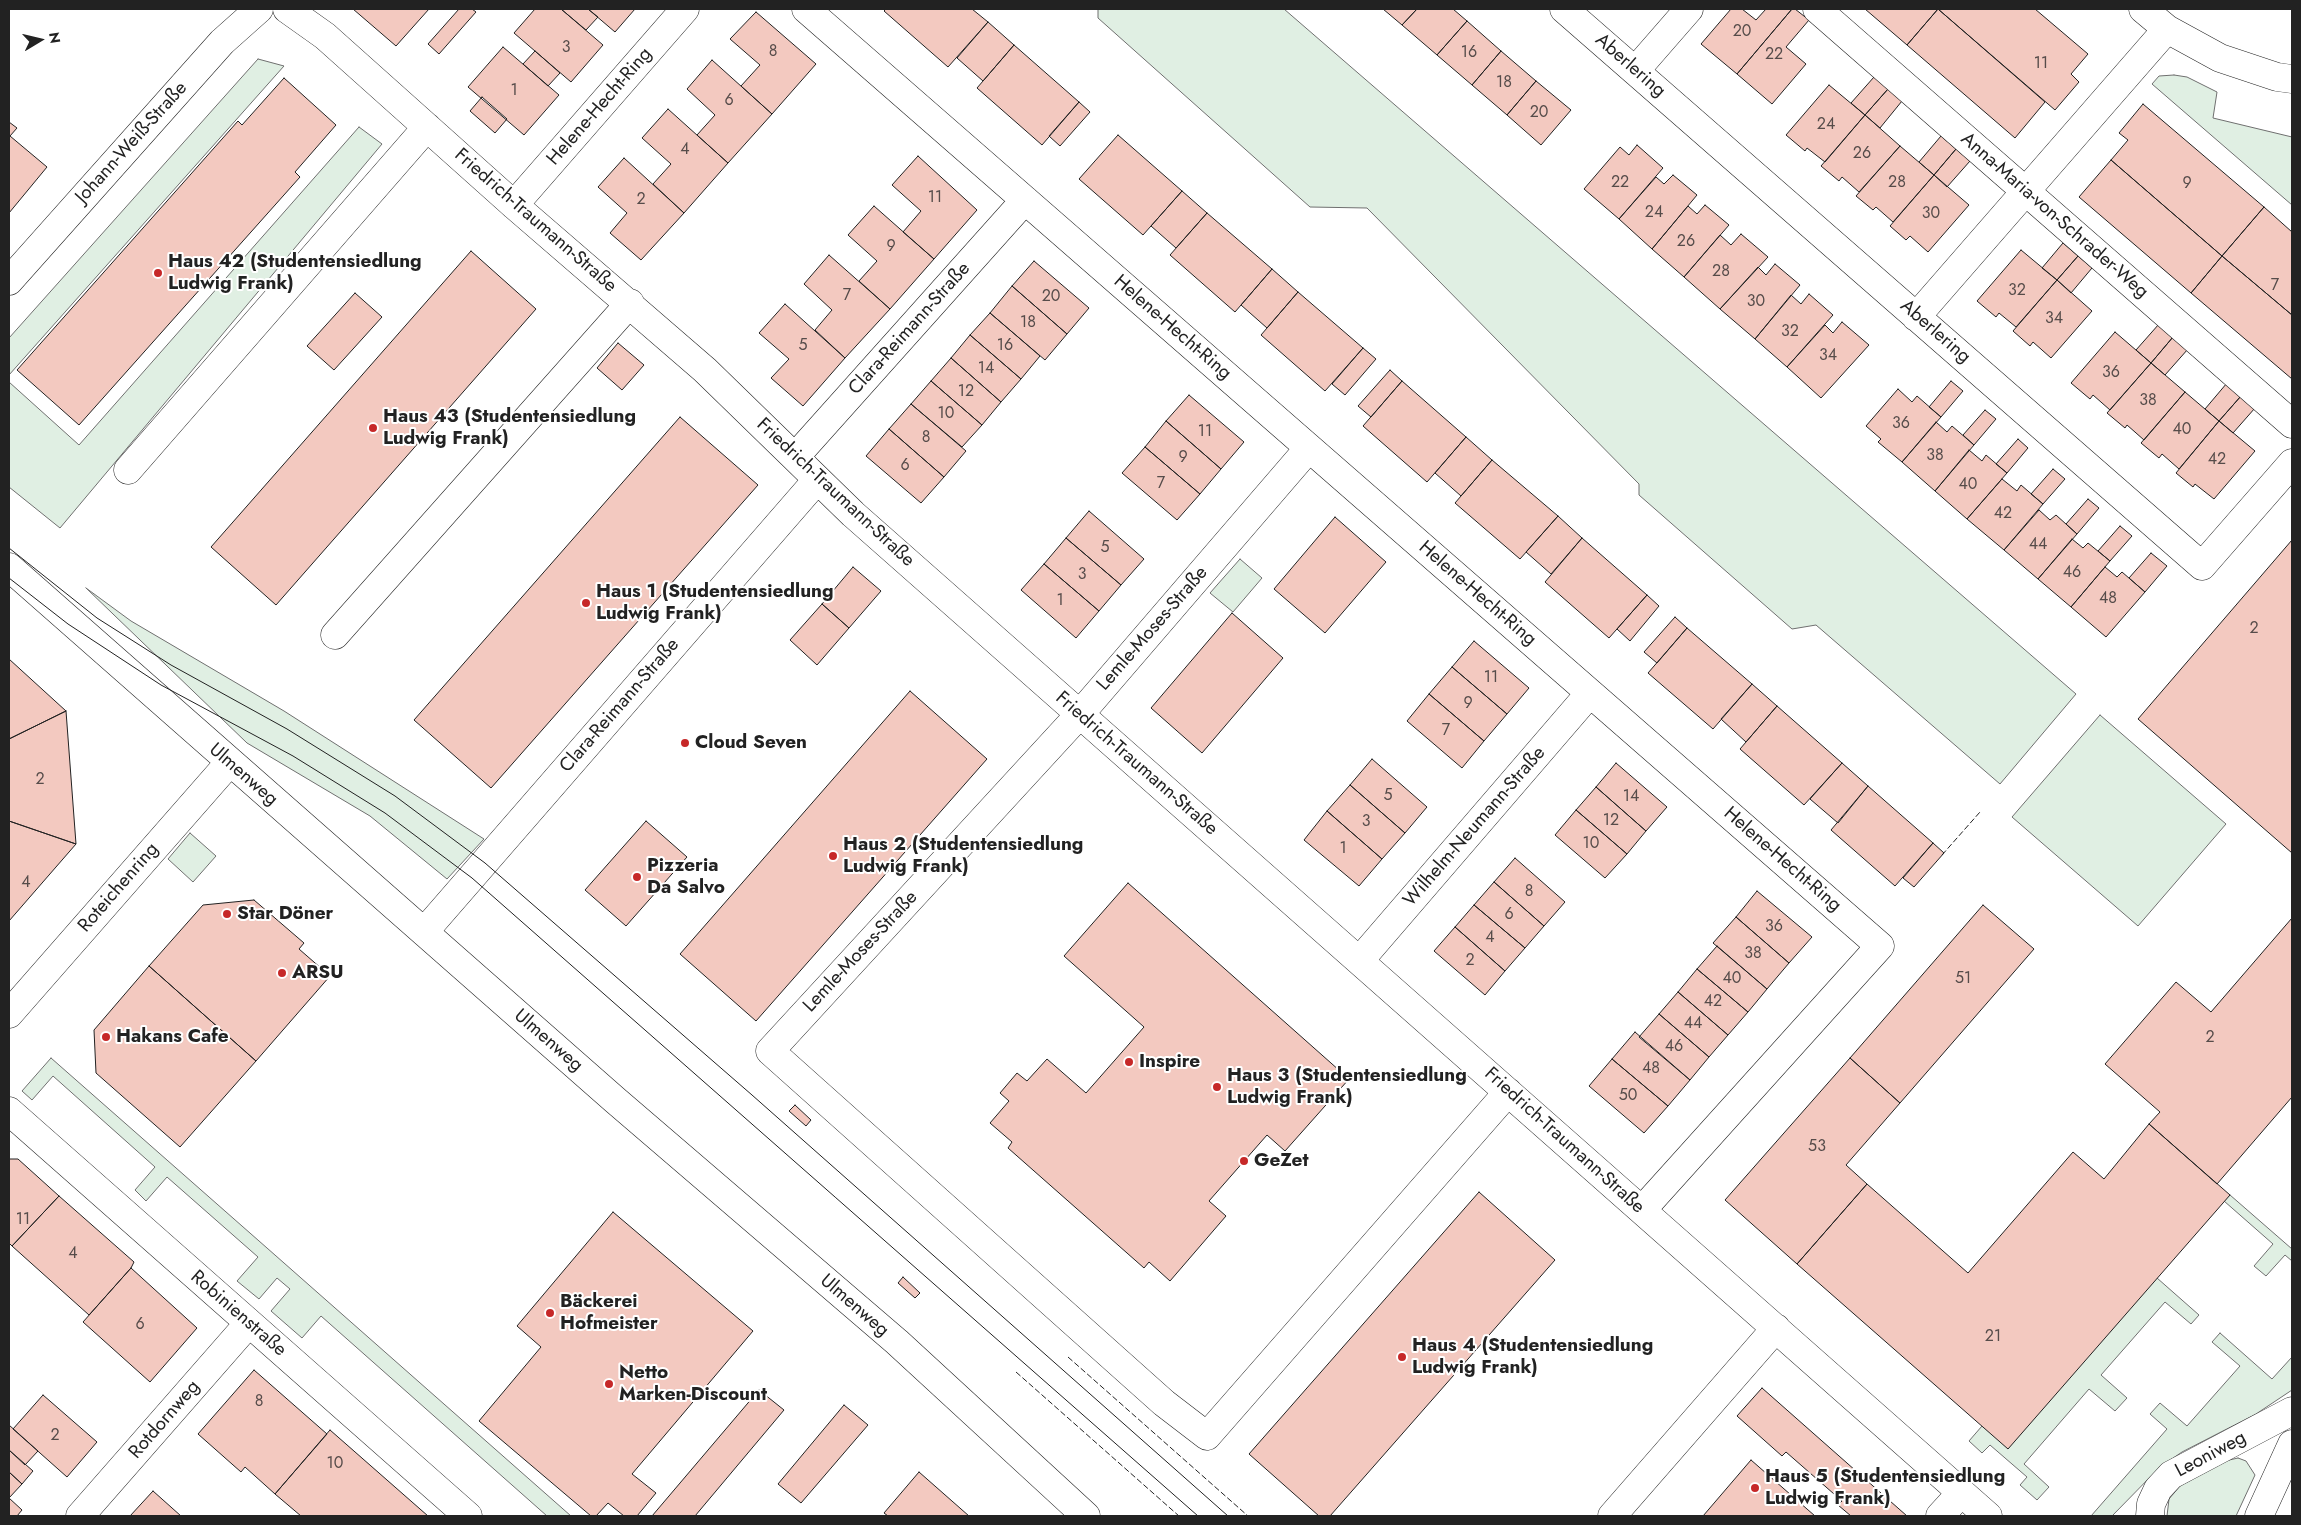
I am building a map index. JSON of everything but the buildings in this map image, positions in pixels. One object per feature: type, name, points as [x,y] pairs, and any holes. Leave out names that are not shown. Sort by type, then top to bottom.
[{"type":"street","name":"Johann-Weiß-Straße","points":[[9,281],[222,42],[259,9]]},
{"type":"street","name":"Friedrich-Traumann-Straße","points":[[287,9],[325,36],[514,205],[630,303],[705,370],[852,514],[1360,960],[1988,1516]]},
{"type":"street","name":"Helene-Hecht-Ring","points":[[514,205],[685,9]]},
{"type":"street","name":"Helene-Hecht-Ring","points":[[806,9],[1880,946],[1642,1210]]},
{"type":"street","name":"Aberlering","points":[[1564,9],[2202,566],[2292,463]]},
{"type":"street","points":[[1635,71],[1689,9]]},
{"type":"street","name":"Anna-Maria-von-Schrader-Weg","points":[[1817,9],[2292,424]]},
{"type":"street","points":[[2143,9],[2167,29],[2220,58],[2277,77],[2292,79]]},
{"type":"street","points":[[1916,317],[2167,29]]},
{"type":"street","points":[[128,470],[427,127]]},
{"type":"street","name":"Clara-Reimann-Straße","points":[[795,457],[1026,200]]},
{"type":"street","points":[[335,635],[630,303]]},
{"type":"street","name":"Lemle-Moses-Straße","points":[[1309,448],[1080,714],[770,1051],[1164,1403],[1207,1436],[1508,1092]]},
{"type":"street","name":"Clara-Reimann-Straße","points":[[424,932],[486,863],[817,480]]},
{"type":"street","name":"Ulmenweg","points":[[9,567],[229,763],[622,1106],[897,1342],[1086,1516]]},
{"type":"street","name":"Wilhelm-Neumann-Straße","points":[[1360,960],[1590,693]]},
{"type":"street","name":"Roteichenring","points":[[9,1014],[229,763]]},
{"type":"street","name":"Robinienstraße","points":[[9,1111],[468,1516]]},
{"type":"street","name":"Rotdornweg","points":[[80,1516],[250,1323]]},
{"type":"street","points":[[1612,1516],[1776,1328]]},
{"type":"street","name":"Leoniweg","points":[[2150,1516],[2151,1504],[2158,1489],[2171,1475],[2292,1411]]},
{"type":"street","points":[[2259,1516],[2292,1444]]},
{"type":"street","points":[[1940,1516],[1961,1493]]},
{"type":"green space","points":[[1098,9],[1284,9],[2076,694],[2000,784],[1816,625],[1792,629],[1639,495],[1639,484],[1367,208],[1310,207],[1098,18]]},
{"type":"green space","points":[[258,59],[284,66],[9,375],[9,338]]},
{"type":"green space","points":[[2174,75],[2187,77],[2217,92],[2213,118],[2292,137],[2292,205],[2152,84],[2159,76]]},
{"type":"green space","points":[[359,127],[382,144],[60,528],[9,487],[9,382],[79,445]]},
{"type":"green space","points":[[1240,559],[1262,578],[1233,612],[1210,593]]},
{"type":"green space","points":[[86,588],[131,621],[284,711],[484,839],[447,879],[370,816],[247,743]]},
{"type":"green space","points":[[2100,715],[2226,824],[2138,926],[2012,817]]},
{"type":"green space","points":[[190,833],[216,856],[193,882],[168,859]]},
{"type":"green space","points":[[51,1058],[571,1516],[547,1516],[321,1316],[302,1338],[271,1311],[290,1289],[277,1278],[259,1299],[237,1281],[258,1257],[167,1177],[146,1201],[135,1190],[155,1167],[53,1076],[32,1100],[22,1091]]},
{"type":"green space","points":[[2230,1195],[2292,1249],[2292,1261],[2285,1255],[2266,1276],[2254,1266],[2273,1244],[2224,1201]]},
{"type":"green space","points":[[2157,1278],[2199,1315],[2191,1324],[2165,1302],[2101,1375],[2127,1398],[2115,1411],[2089,1389],[2024,1464],[2049,1487],[2037,1500],[2020,1485],[2027,1477],[1990,1445],[1982,1453],[1969,1441],[1982,1426]]},
{"type":"green space","points":[[2220,1333],[2272,1379],[2292,1357],[2292,1390],[2256,1414],[2182,1452],[2160,1467],[2112,1516],[2091,1516],[2167,1429],[2150,1414],[2160,1403],[2187,1426],[2240,1366],[2212,1342]]},
{"type":"green space","points":[[2238,1458],[2246,1461],[2255,1475],[2236,1516],[2167,1516],[2169,1499],[2180,1486],[2225,1461]]},
{"type":"tram line","points":[[9,548],[97,618],[171,665],[287,729],[395,796],[485,863],[752,1095],[1228,1516]]},
{"type":"tram line","points":[[9,578],[68,624],[161,685],[293,756],[385,813],[472,878],[1198,1516]]},
{"type":"fence","points":[[1942,855],[1980,812]]},
{"type":"fence","points":[[1068,1357],[1248,1516]]},
{"type":"fence","points":[[1016,1372],[1179,1516]]},
{"type":"place","name":"Haus 42 (Studentensiedlung Ludwig Frank)","points":[[158,273]]},
{"type":"place","name":"Haus 43 (Studentensiedlung Ludwig Frank)","points":[[373,428]]},
{"type":"place","name":"Haus 1 (Studentensiedlung Ludwig Frank)","points":[[586,603]]},
{"type":"place","name":"Cloud Seven","points":[[685,743]]},
{"type":"place","name":"Haus 2 (Studentensiedlung Ludwig Frank)","points":[[833,856]]},
{"type":"place","name":"Pizzeria Da Salvo","points":[[637,877]]},
{"type":"place","name":"Star Döner","points":[[227,914]]},
{"type":"place","name":"ARSU","points":[[282,973]]},
{"type":"place","name":"Hakans Cafe","points":[[106,1037]]},
{"type":"place","name":"Inspire","points":[[1129,1062]]},
{"type":"place","name":"Haus 3 (Studentensiedlung Ludwig Frank)","points":[[1217,1087]]},
{"type":"place","name":"GeZet","points":[[1244,1161]]},
{"type":"place","name":"Bäckerei Hofmeister","points":[[550,1313]]},
{"type":"place","name":"Haus 4 (Studentensiedlung Ludwig Frank)","points":[[1402,1357]]},
{"type":"place","name":"Netto Marken-Discount","points":[[609,1384]]},
{"type":"place","name":"Haus 5 (Studentensiedlung Ludwig Frank)","points":[[1755,1488]]}]
